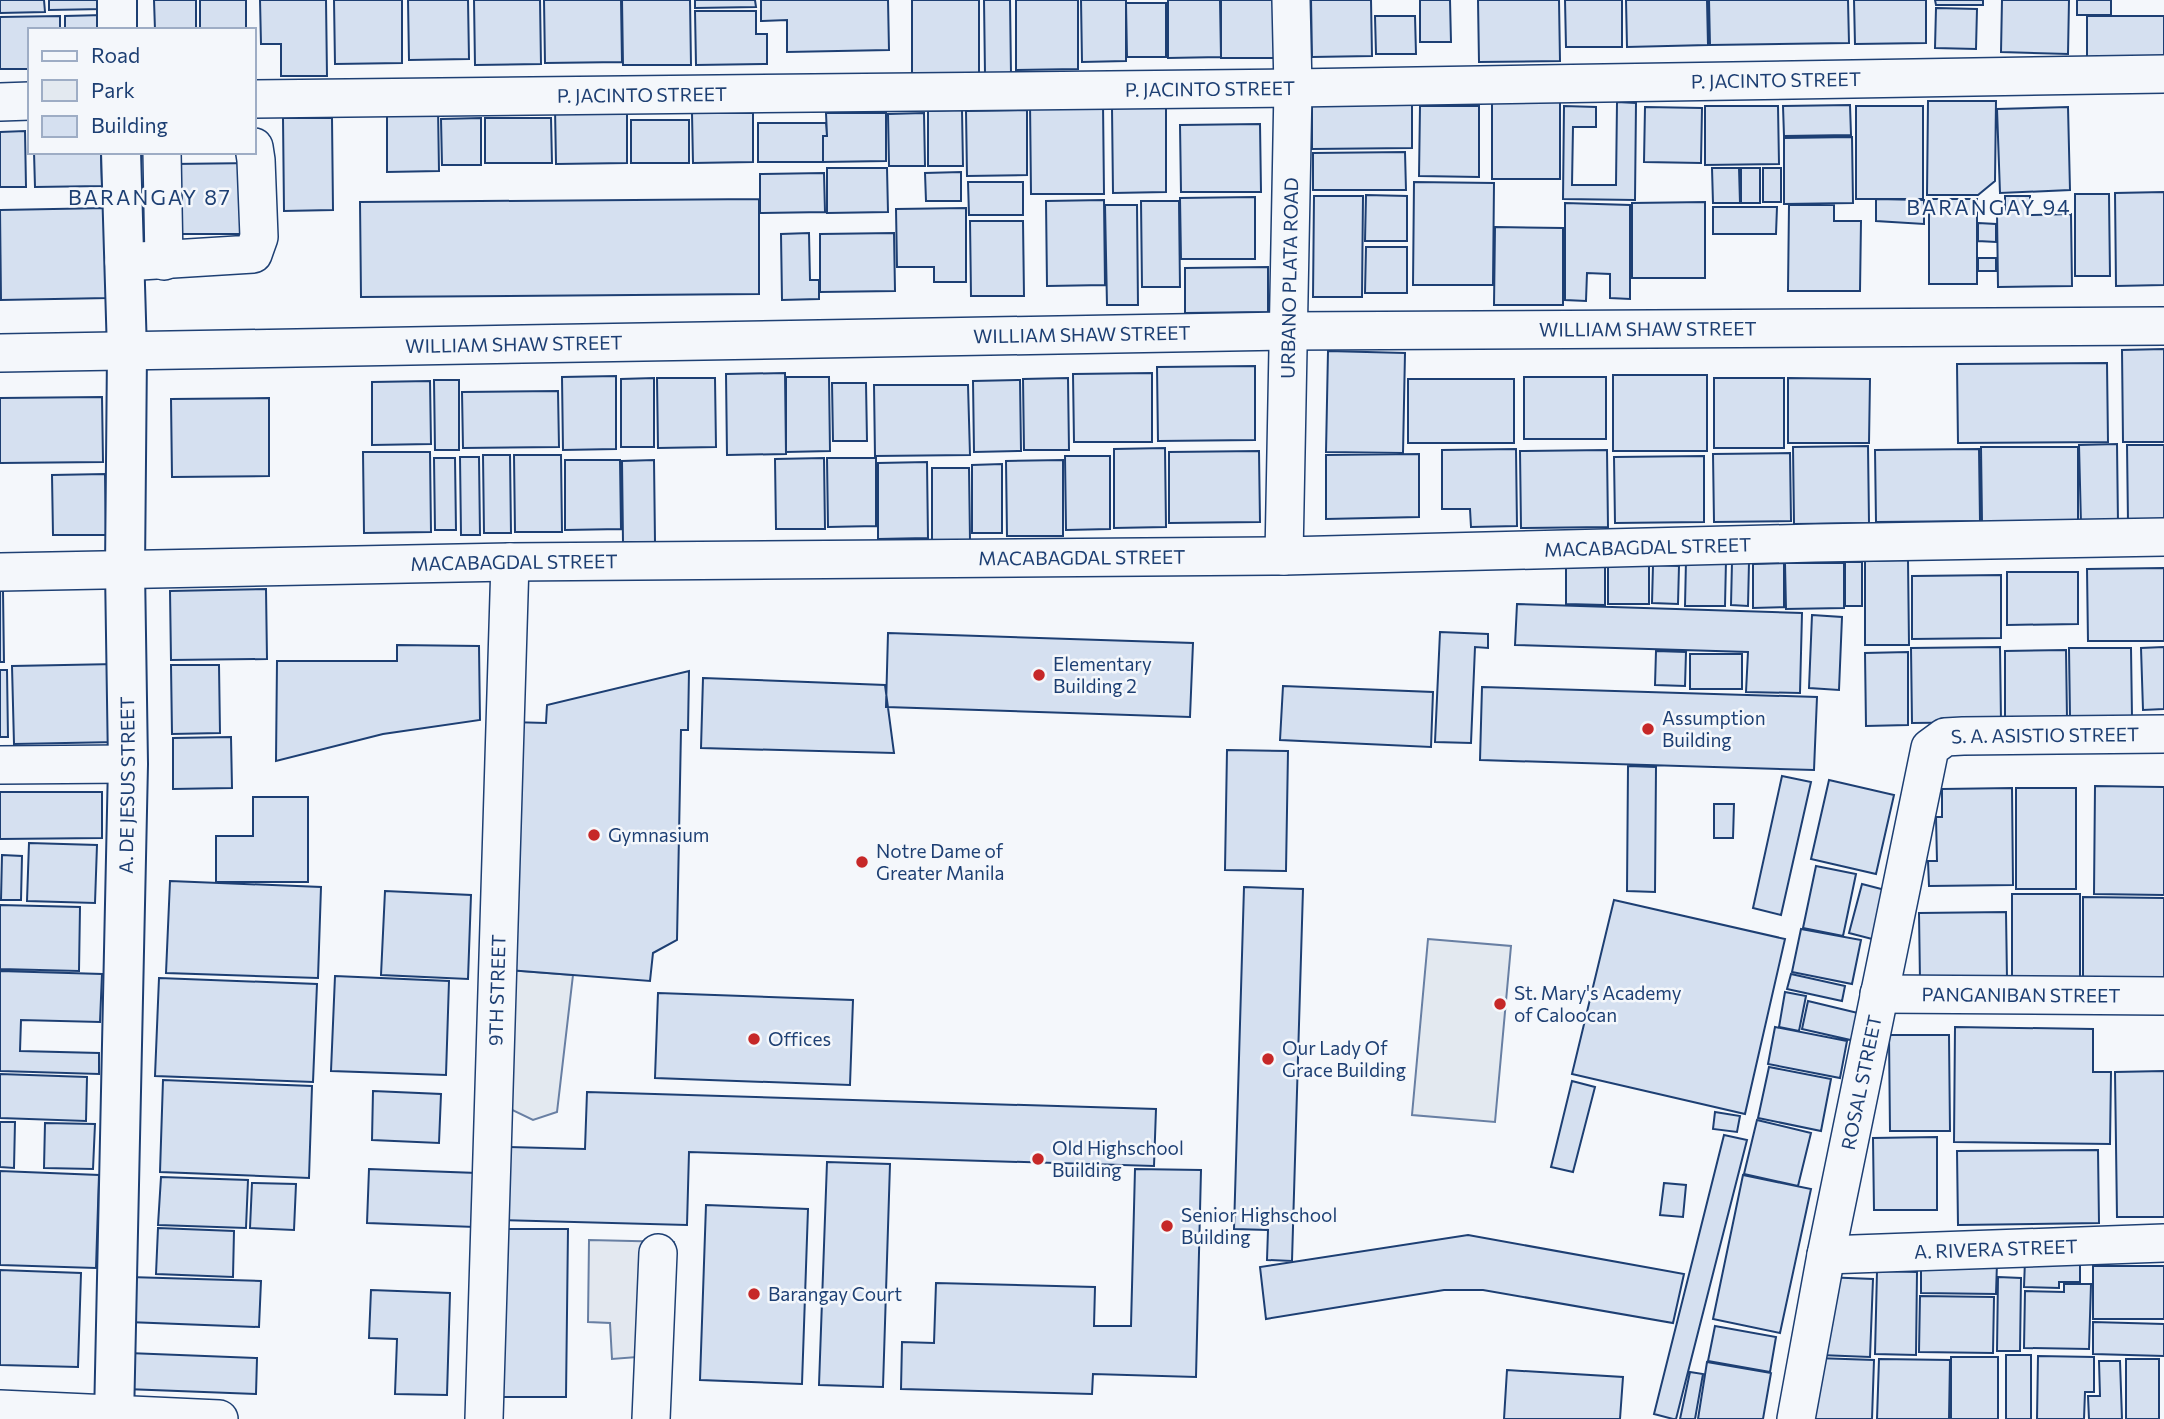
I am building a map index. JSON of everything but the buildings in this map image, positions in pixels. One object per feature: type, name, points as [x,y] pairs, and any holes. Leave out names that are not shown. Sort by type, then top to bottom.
[{"type":"main road","points":[[117,0],[117,28]]},
{"type":"main road","name":"A. DE JESUS STREET","points":[[114,1417],[128,764],[125,570],[127,352],[121,154]]},
{"type":"street","name":"URBANO PLATA ROAD","points":[[1284,556],[1293,88],[1291,0]]},
{"type":"street","name":"P. JACINTO STREET","points":[[256,99],[1293,88],[2164,74]]},
{"type":"street","points":[[0,102],[28,102]]},
{"type":"street","points":[[162,154],[164,261]]},
{"type":"street","points":[[124,262],[253,254],[259,236],[256,154]]},
{"type":"street","name":"WILLIAM SHAW STREET","points":[[0,353],[1288,331],[2164,326]]},
{"type":"street","name":"MACABAGDAL STREET","points":[[0,572],[510,562],[1284,556],[2164,537]]},
{"type":"street","name":"9TH STREET","points":[[484,1419],[510,562]]},
{"type":"street","name":"S. A. ASISTIO STREET","points":[[1930,747],[1945,737],[2164,734]]},
{"type":"street","name":"ROSAL STREET","points":[[1796,1419],[1826,1255],[1930,747]]},
{"type":"street","points":[[0,765],[128,764]]},
{"type":"street","name":"PANGANIBAN STREET","points":[[1879,994],[2164,996]]},
{"type":"street","name":"A. RIVERA STREET","points":[[1826,1255],[2164,1244]]},
{"type":"street","points":[[650,1419],[658,1252]]},
{"type":"street","points":[[0,1409],[114,1417],[219,1419]]},
{"type":"green space","points":[[1428,939],[1511,946],[1495,1122],[1412,1115]]},
{"type":"green space","points":[[507,970],[573,975],[557,1112],[533,1120],[506,1107]]},
{"type":"shaded area","points":[[589,1240],[674,1242],[663,1355],[612,1359],[610,1323],[588,1322]]},
{"type":"place","name":"Elementary Building 2","points":[[1039,675]]},
{"type":"place","name":"Assumption Building","points":[[1648,729]]},
{"type":"place","name":"Gymnasium","points":[[594,835]]},
{"type":"place","name":"Notre Dame of Greater Manila","points":[[862,862]]},
{"type":"place","name":"St. Mary's Academy of Caloocan","points":[[1500,1004]]},
{"type":"place","name":"Offices","points":[[754,1039]]},
{"type":"place","name":"Our Lady Of Grace Building","points":[[1268,1059]]},
{"type":"place","name":"Old Highschool Building","points":[[1038,1159]]},
{"type":"place","name":"Senior Highschool Building","points":[[1167,1226]]},
{"type":"place","name":"Barangay Court","points":[[754,1294]]},
{"type":"district","name":"BARANGAY 87","points":[[150,198]]},
{"type":"district","name":"BARANGAY 94","points":[[1989,208]]}]
